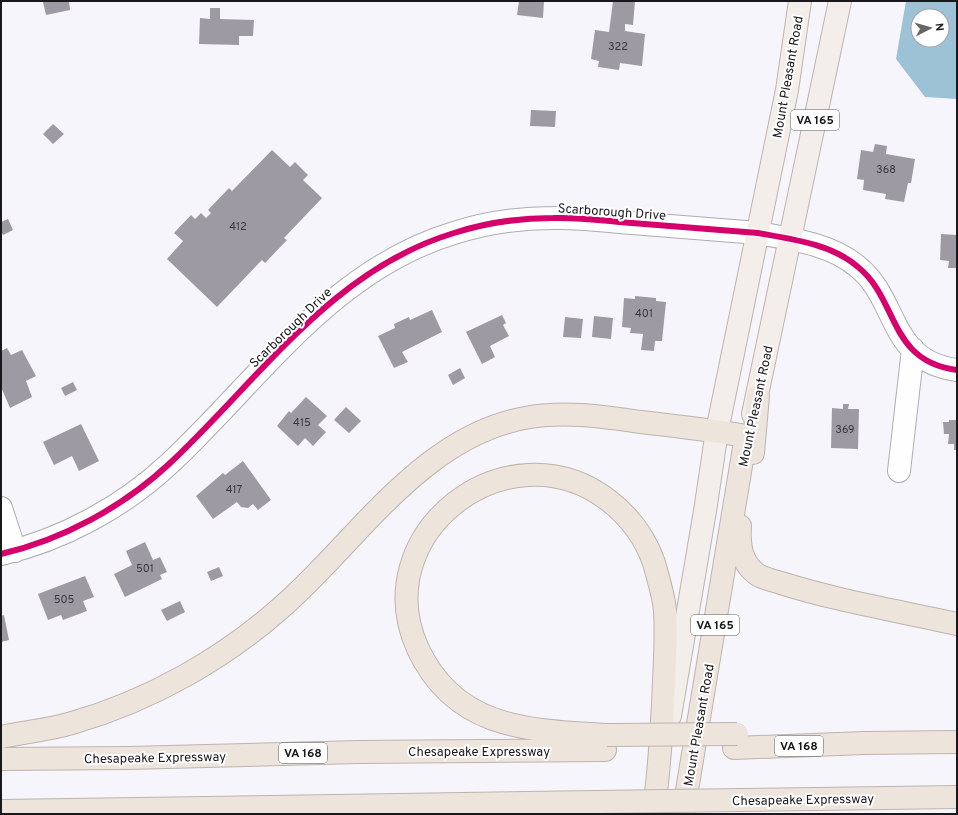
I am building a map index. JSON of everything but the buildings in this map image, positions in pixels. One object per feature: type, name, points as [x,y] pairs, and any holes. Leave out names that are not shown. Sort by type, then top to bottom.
[{"type":"highway","points":[[758,396],[753,454],[740,522],[739,544],[743,556],[752,571],[758,576],[796,588],[957,624]]},
{"type":"highway","points":[[1,737],[71,724],[112,710],[197,669],[238,642],[282,607],[413,477],[459,442],[488,429],[531,417],[570,415],[717,431],[746,436]]},
{"type":"highway","name":"Mount Pleasant Road","points":[[683,814],[746,436]]},
{"type":"highway","points":[[606,742],[495,721],[467,708],[452,695],[425,663],[414,639],[407,610],[407,583],[412,560],[429,529],[439,516],[466,494],[488,484],[519,475],[541,474],[558,476],[574,481],[599,493],[631,520],[642,536],[653,562],[665,608],[665,654],[659,777]]},
{"type":"highway","name":"Chesapeake Expressway","points":[[1,759],[128,758],[358,752],[606,742],[957,742]]},
{"type":"highway","name":"Mount Pleasant Road","points":[[653,814],[659,777]]},
{"type":"highway","name":"Chesapeake Expressway","points":[[1,811],[957,797]]},
{"type":"main road","name":"Mount Pleasant Road","points":[[659,777],[705,511],[717,431],[787,90],[800,1]]},
{"type":"main road","name":"Mount Pleasant Road","points":[[746,436],[758,396],[789,238],[840,1]]},
{"type":"street","name":"Scarborough Drive","points":[[8,553],[60,534],[98,515],[126,498],[168,465],[302,327],[327,304],[385,262],[416,247],[454,233],[502,222],[554,217],[758,233],[789,238],[834,252],[849,259],[860,268],[874,284],[902,338],[913,349],[928,361],[957,370]]},
{"type":"street","points":[[899,470],[913,349]]},
{"type":"street","points":[[1,508],[8,553]]},
{"type":"water","points":[[906,1],[957,1],[957,99],[925,97],[896,59]]},
{"type":"cycle path","points":[[1,554],[24,548],[69,531],[112,508],[151,480],[202,431],[299,331],[334,300],[370,273],[410,250],[466,229],[491,224],[541,218],[583,219],[758,233],[824,248],[848,259],[871,281],[881,296],[897,328],[906,342],[918,355],[935,364],[957,370]]}]
